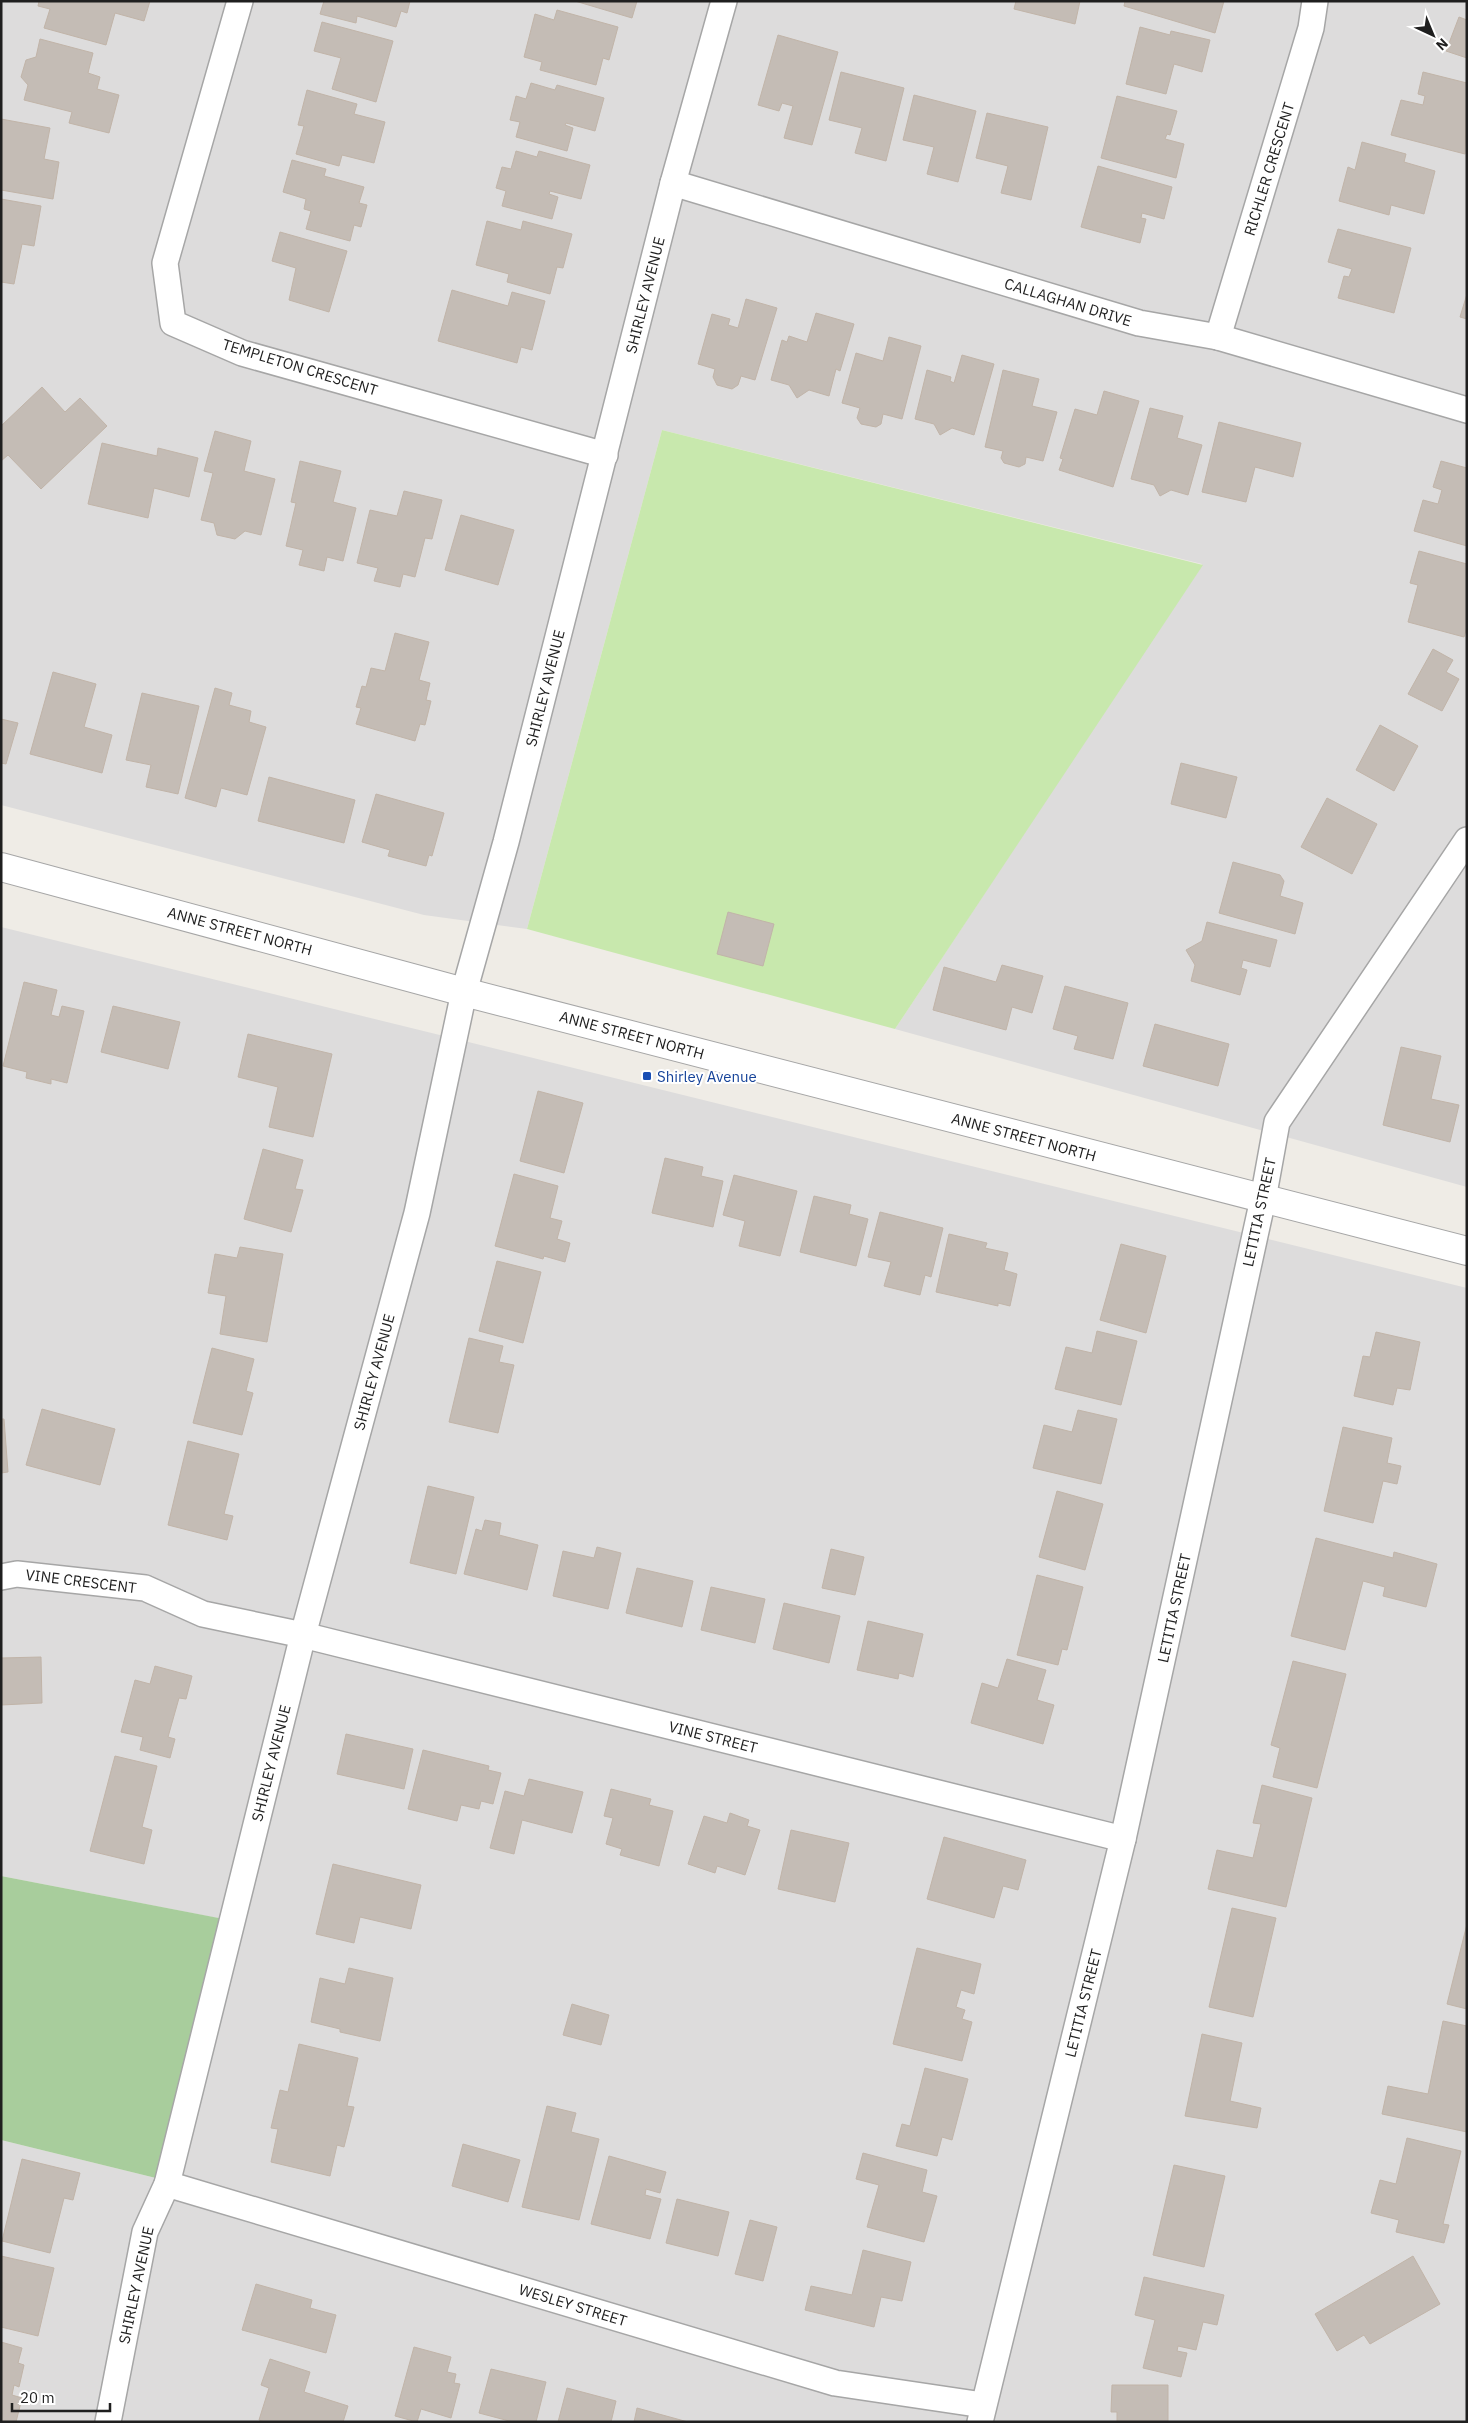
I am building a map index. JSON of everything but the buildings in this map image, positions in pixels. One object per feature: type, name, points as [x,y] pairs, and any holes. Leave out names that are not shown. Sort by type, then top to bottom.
[{"type":"street","name":"TEMPLETON CRESCENT","points":[[240,1],[165,264],[173,323],[242,352],[605,455]]},
{"type":"street","name":"SHIRLEY AVENUE","points":[[108,2422],[145,2232],[167,2184],[303,1635],[417,1213],[464,992],[506,842],[673,183],[724,1]]},
{"type":"street","name":"RICHLER CRESCENT","points":[[1218,337],[1311,28],[1315,1]]},
{"type":"street","name":"CALLAGHAN DRIVE","points":[[673,183],[1139,323],[1218,337],[1467,410]]},
{"type":"street","name":"LETITIA STREET","points":[[981,2414],[1123,1839],[1263,1199],[1276,1122],[1467,840]]},
{"type":"street","name":"ANNE STREET NORTH","points":[[1,867],[464,992],[1467,1251]]},
{"type":"street","name":"VINE CRESCENT","points":[[1,1577],[18,1574],[145,1588],[203,1614],[303,1635]]},
{"type":"street","name":"VINE STREET","points":[[303,1635],[1123,1839]]},
{"type":"street","name":"WESLEY STREET","points":[[167,2184],[835,2383],[981,2414]]},
{"type":"shaded area","points":[[1,1],[1467,1],[1467,1187],[895,1029],[1202,564],[662,430],[527,929],[424,915],[1,805]]},
{"type":"shaded area","points":[[1,927],[1467,1288],[1467,2422],[1,2422],[1,2140],[164,2180],[228,1920],[1,1876]]},
{"type":"green space","points":[[662,430],[1203,565],[895,1029],[527,929]]},
{"type":"green space","points":[[1,1876],[229,1920],[164,2180],[1,2140]]},
{"type":"place","name":"Shirley Avenue","points":[[647,1076]]}]
